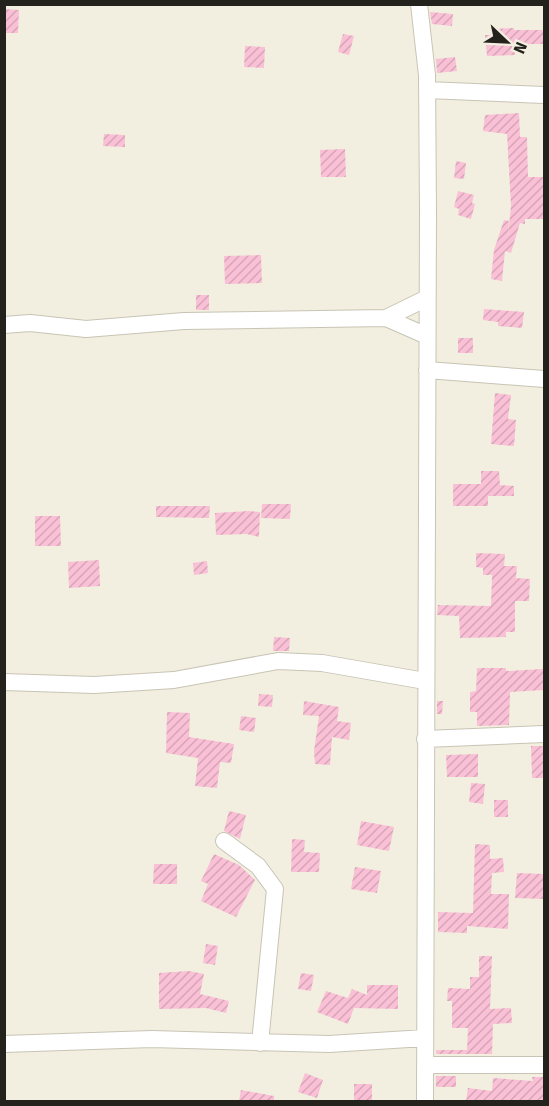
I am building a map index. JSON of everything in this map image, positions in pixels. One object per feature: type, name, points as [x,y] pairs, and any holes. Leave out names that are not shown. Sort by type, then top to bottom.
[{"type":"street","points":[[419,4],[427,90],[425,1101]]},
{"type":"street","points":[[427,90],[544,95]]},
{"type":"street","points":[[386,318],[427,298]]},
{"type":"street","points":[[4,325],[30,323],[86,329],[195,320],[386,318],[427,336]]},
{"type":"street","points":[[427,370],[544,379]]},
{"type":"street","points":[[4,682],[94,685],[174,680],[278,661],[322,663],[425,681]]},
{"type":"street","points":[[425,739],[544,734]]},
{"type":"street","points":[[224,841],[258,866],[275,889],[260,1042]]},
{"type":"street","points":[[4,1044],[152,1039],[329,1044],[425,1038]]},
{"type":"street","points":[[425,1065],[544,1065]]},
{"type":"building","points":[[4,9],[19,10],[18,33],[4,33]]},
{"type":"building","points":[[430,12],[453,14],[452,26],[432,24]]},
{"type":"building","points":[[514,28],[514,30],[544,30],[544,44],[514,44],[515,55],[487,56],[485,35],[491,35],[490,29]]},
{"type":"building","points":[[343,34],[354,36],[349,55],[338,52]]},
{"type":"building","points":[[245,46],[265,47],[264,68],[244,67]]},
{"type":"building","points":[[455,57],[457,71],[437,73],[436,59]]},
{"type":"building","points":[[519,113],[520,137],[527,137],[528,177],[544,177],[544,219],[525,219],[525,224],[520,223],[511,253],[505,251],[502,281],[491,279],[494,250],[504,220],[509,221],[508,236],[511,206],[507,134],[483,131],[485,115]]},
{"type":"building","points":[[104,134],[125,135],[125,147],[103,146]]},
{"type":"building","points":[[345,149],[346,177],[321,177],[320,150]]},
{"type":"building","points":[[456,161],[466,163],[464,179],[454,178]]},
{"type":"building","points":[[458,191],[474,195],[472,203],[475,204],[471,219],[458,215],[459,209],[454,207]]},
{"type":"building","points":[[261,255],[262,283],[225,284],[224,256]]},
{"type":"building","points":[[196,295],[209,295],[209,310],[196,310]]},
{"type":"building","points":[[484,309],[524,312],[522,328],[498,326],[498,322],[483,320]]},
{"type":"building","points":[[458,338],[473,338],[473,353],[458,353]]},
{"type":"building","points":[[495,393],[511,395],[508,419],[516,420],[514,446],[491,444]]},
{"type":"building","points":[[481,471],[499,471],[500,485],[514,486],[514,496],[488,496],[488,506],[453,506],[453,484],[481,484]]},
{"type":"building","points":[[262,504],[291,504],[290,519],[261,518]]},
{"type":"building","points":[[156,506],[210,506],[209,518],[156,517]]},
{"type":"building","points":[[260,512],[259,537],[247,534],[216,535],[215,513]]},
{"type":"building","points":[[35,516],[60,516],[61,546],[35,546]]},
{"type":"building","points":[[476,553],[505,554],[504,566],[517,566],[516,578],[530,579],[529,601],[515,601],[515,632],[506,632],[506,637],[460,638],[459,616],[437,615],[438,605],[491,606],[492,575],[483,575],[483,568],[476,567]]},
{"type":"building","points":[[99,560],[100,586],[69,588],[68,562]]},
{"type":"building","points":[[207,561],[208,573],[194,575],[193,563]]},
{"type":"building","points":[[274,637],[290,638],[289,651],[273,651]]},
{"type":"building","points":[[477,668],[506,668],[506,671],[543,669],[544,690],[510,692],[509,725],[477,726],[477,712],[470,712],[470,692],[476,691]]},
{"type":"building","points":[[259,694],[273,695],[272,707],[258,706]]},
{"type":"building","points":[[304,701],[339,707],[337,721],[351,723],[349,740],[332,737],[330,765],[315,764],[314,751],[319,716],[303,715]]},
{"type":"building","points":[[437,701],[443,701],[442,714],[437,714]]},
{"type":"building","points":[[167,712],[190,713],[189,737],[234,744],[231,763],[220,762],[217,788],[195,786],[198,758],[166,753]]},
{"type":"building","points":[[241,716],[256,718],[254,732],[239,730]]},
{"type":"building","points":[[531,746],[544,746],[544,778],[532,778]]},
{"type":"building","points":[[478,754],[478,777],[447,777],[446,755]]},
{"type":"building","points":[[471,783],[485,784],[483,804],[469,802]]},
{"type":"building","points":[[494,800],[508,800],[508,817],[494,817]]},
{"type":"building","points":[[229,811],[246,815],[240,839],[224,831]]},
{"type":"building","points":[[361,821],[394,827],[389,851],[357,845]]},
{"type":"building","points":[[292,839],[305,840],[304,852],[320,853],[319,872],[291,872]]},
{"type":"building","points":[[475,844],[490,845],[490,859],[503,858],[504,872],[492,873],[491,894],[509,894],[508,929],[467,926],[467,933],[438,932],[438,912],[473,913]]},
{"type":"building","points":[[214,854],[239,865],[255,880],[236,917],[201,901],[208,884],[201,881]]},
{"type":"building","points":[[154,864],[177,864],[177,884],[153,884]]},
{"type":"building","points":[[355,867],[381,871],[377,893],[351,889]]},
{"type":"building","points":[[517,873],[544,874],[544,899],[515,898]]},
{"type":"building","points":[[206,944],[218,946],[215,965],[203,963]]},
{"type":"building","points":[[479,956],[492,956],[490,1009],[511,1008],[512,1023],[493,1024],[492,1054],[436,1054],[436,1050],[467,1050],[468,1028],[452,1028],[452,1001],[447,1001],[448,988],[470,989],[470,977],[479,977]]},
{"type":"building","points":[[189,971],[204,974],[200,994],[229,1001],[226,1013],[206,1008],[159,1009],[159,973]]},
{"type":"building","points":[[301,973],[314,975],[311,991],[298,989]]},
{"type":"building","points":[[367,985],[398,985],[398,1009],[354,1008],[348,1024],[317,1012],[326,991],[348,998],[352,989],[367,995]]},
{"type":"building","points":[[305,1073],[323,1080],[317,1098],[298,1092]]},
{"type":"building","points":[[436,1076],[456,1076],[456,1087],[436,1087]]},
{"type":"building","points":[[532,1077],[544,1077],[544,1101],[466,1101],[468,1088],[492,1091],[493,1078],[533,1081]]},
{"type":"building","points":[[354,1084],[372,1084],[372,1101],[354,1101]]},
{"type":"building","points":[[241,1090],[274,1096],[274,1101],[239,1101]]}]
